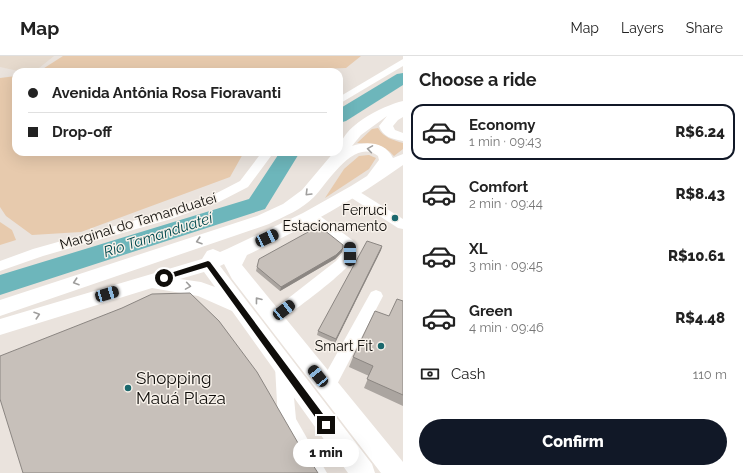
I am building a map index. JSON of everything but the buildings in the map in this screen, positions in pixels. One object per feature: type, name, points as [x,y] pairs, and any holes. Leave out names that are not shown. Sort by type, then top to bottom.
[{"type":"main road","points":[[343,149],[356,132],[378,115],[403,105]]},
{"type":"main road","points":[[403,112],[393,117],[386,126],[388,131],[392,134],[403,137]]},
{"type":"main road","points":[[333,164],[350,152],[362,148],[373,148],[379,151],[385,156],[386,160],[380,170],[366,183]]},
{"type":"main road","points":[[208,264],[211,257],[222,246],[262,220],[299,201],[308,194],[338,156]]},
{"type":"main road","points":[[0,327],[208,264],[239,252],[311,216],[366,183],[403,158]]},
{"type":"main road","points":[[0,308],[262,220]]},
{"type":"main road","points":[[239,252],[233,265],[234,269],[396,473]]},
{"type":"main road","points":[[208,264],[363,473]]},
{"type":"main road","points":[[149,282],[201,289],[238,306]]},
{"type":"main road","points":[[283,365],[292,362],[300,364],[353,432],[372,444]]},
{"type":"street","points":[[343,99],[403,62]]},
{"type":"street","name":"Marginal do Tamanduateí","points":[[0,266],[38,252],[166,216],[215,199],[244,184],[265,156]]},
{"type":"street","points":[[351,192],[402,224]]},
{"type":"street","points":[[273,318],[341,265],[350,254],[350,245],[311,216]]},
{"type":"street","name":"Marginal do Tamanduateí","points":[[0,257],[38,252]]},
{"type":"street","points":[[327,387],[376,296]]},
{"type":"street","points":[[283,365],[287,421],[317,473]]},
{"type":"shaded area","points":[[0,56],[54,56],[39,68],[12,68],[12,70],[0,67]]},
{"type":"shaded area","points":[[63,56],[361,56],[346,68],[44,68]]},
{"type":"shaded area","points":[[12,76],[12,156],[242,156],[230,177],[81,232],[32,235],[6,216],[0,207],[0,78]]},
{"type":"shaded area","points":[[378,128],[392,140],[403,143],[403,149],[394,156],[382,147],[373,144],[357,143],[372,129]]},
{"type":"shaded area","points":[[369,155],[376,158],[369,169],[325,198],[344,169],[359,156]]},
{"type":"shaded area","points":[[0,222],[12,230],[16,240],[0,245]]},
{"type":"waterway","name":"Rio Tamanduateí","points":[[343,115],[403,78]]},
{"type":"waterway","name":"Rio Tamanduateí","points":[[0,285],[257,204],[287,156]]},
{"type":"place","name":"Ferruci Estacionamento","points":[[395,218]]},
{"type":"place","name":"Smart Fit","points":[[381,346]]},
{"type":"place","name":"Shopping Mauá Plaza","points":[[128,388]]},
{"type":"route","points":[[164,278],[208,264],[326,425]]}]
